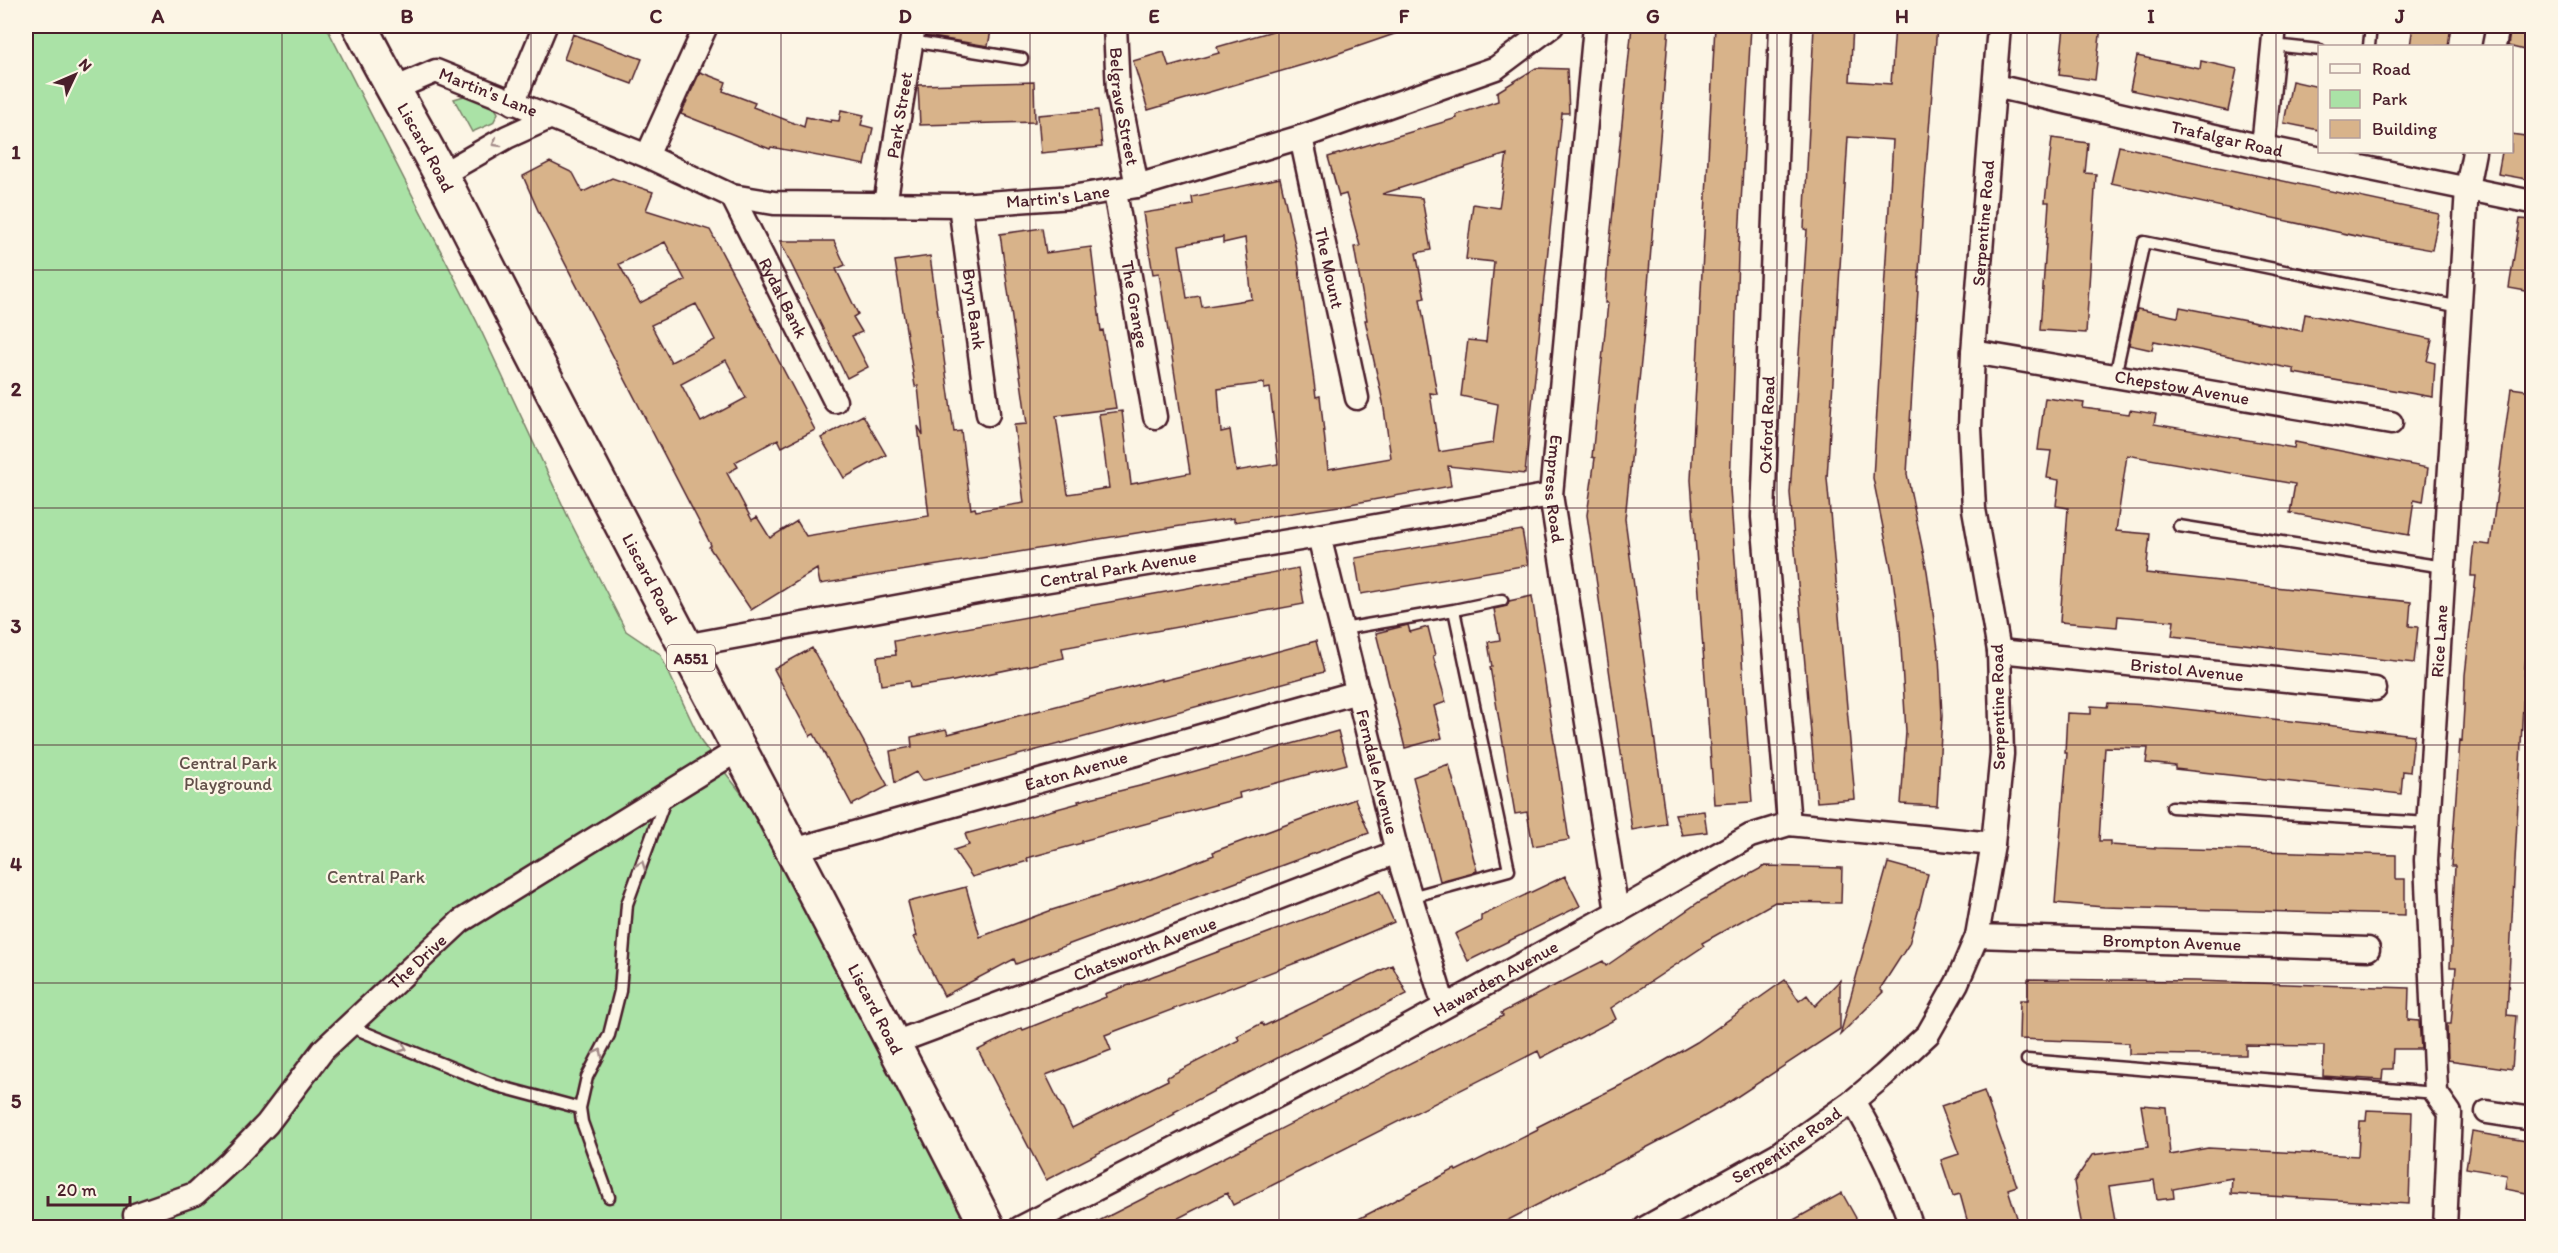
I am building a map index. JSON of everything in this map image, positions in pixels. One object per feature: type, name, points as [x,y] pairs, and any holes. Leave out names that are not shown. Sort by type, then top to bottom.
[{"type":"main road","name":"Liscard Road","points":[[360,26],[441,175],[988,1227]]},
{"type":"street","points":[[513,103],[545,26]]},
{"type":"street","points":[[647,156],[706,26]]},
{"type":"street","name":"Belgrave Street","points":[[1115,26],[1118,92],[1137,186]]},
{"type":"street","name":"Martin's Lane","points":[[394,89],[436,70],[647,156],[732,196],[774,203],[960,205],[1115,192],[1301,137],[1496,68],[1552,26]]},
{"type":"street","name":"Empress Road","points":[[1595,26],[1551,495],[1617,912]]},
{"type":"street","name":"Oxford Road","points":[[1781,26],[1763,517],[1790,824]]},
{"type":"street","name":"Serpentine Road","points":[[1645,1227],[1778,1154],[1853,1101],[1928,1034],[1958,983],[1977,936],[1993,843],[2002,754],[1999,651],[1974,508],[1970,428],[1973,351],[1999,26]]},
{"type":"street","points":[[2494,45],[2498,26]]},
{"type":"street","name":"Park Street","points":[[885,204],[913,33]]},
{"type":"street","points":[[2263,147],[2274,35]]},
{"type":"street","name":"Trafalgar Road","points":[[1995,86],[2263,147],[2532,202]]},
{"type":"street","name":"Martin's Lane","points":[[441,175],[507,137],[549,118]]},
{"type":"street","name":"The Mount","points":[[1301,137],[1357,398]]},
{"type":"street","name":"Rice Lane","points":[[2436,1093],[2426,860],[2467,188],[2474,153]]},
{"type":"street","name":"The Grange","points":[[1115,192],[1155,417]]},
{"type":"street","name":"Rydal Bank","points":[[732,196],[835,401]]},
{"type":"street","name":"Bryn Bank","points":[[960,205],[988,414]]},
{"type":"street","name":"Chepstow Avenue","points":[[1973,351],[2391,423]]},
{"type":"street","name":"Central Park Avenue","points":[[684,646],[988,590],[1319,536],[1551,495]]},
{"type":"street","name":"Ferndale Avenue","points":[[1319,536],[1397,852],[1444,1006]]},
{"type":"street","name":"Bristol Avenue","points":[[1999,651],[2375,689]]},
{"type":"street","name":"Eaton Avenue","points":[[793,850],[1358,692]]},
{"type":"street","name":"The Drive","points":[[135,1215],[195,1194],[267,1124],[323,1050],[460,921],[738,750]]},
{"type":"street","name":"Hawarden Avenue","points":[[1020,1227],[1365,1051],[1750,836],[1790,824],[1993,843]]},
{"type":"street","name":"Chatsworth Avenue","points":[[894,1043],[1397,852]]},
{"type":"street","name":"Brompton Avenue","points":[[1977,936],[2367,949]]},
{"type":"street","points":[[2436,1093],[2450,1113],[2445,1227]]},
{"type":"street","points":[[1853,1101],[1900,1192],[1912,1227]]},
{"type":"street","points":[[2487,1112],[2532,1119]]},
{"type":"lane","points":[[2369,45],[2372,26]]},
{"type":"lane","points":[[913,33],[1022,59]]},
{"type":"lane","points":[[2274,35],[2318,50]]},
{"type":"lane","points":[[2115,376],[2144,242],[2460,307]]},
{"type":"lane","points":[[2179,526],[2444,567]]},
{"type":"lane","points":[[1343,629],[1502,600]]},
{"type":"lane","points":[[1411,897],[1509,870],[1454,610]]},
{"type":"lane","points":[[609,1197],[582,1122],[580,1108],[587,1077],[609,1035],[620,991],[627,904],[667,793]]},
{"type":"lane","points":[[2172,807],[2428,823]]},
{"type":"lane","points":[[349,1025],[494,1085],[580,1108]]},
{"type":"lane","points":[[2027,1060],[2436,1093]]},
{"type":"green space","name":"Central Park","points":[[26,26],[326,26],[477,322],[571,523],[626,631],[660,654],[702,743],[742,794],[970,1227],[26,1227]]},
{"type":"green space","points":[[474,93],[489,98],[498,113],[493,123],[472,132],[454,99]]},
{"type":"building","points":[[927,26],[992,26],[988,46],[926,36]]},
{"type":"building","points":[[1290,26],[1408,26],[1409,29],[1316,61],[1148,110],[1133,61],[1164,52],[1169,67],[1219,53],[1217,47]]},
{"type":"building","points":[[1632,26],[1669,26],[1645,322],[1625,519],[1666,824],[1632,830],[1587,515],[1595,458],[1592,457],[1608,303],[1605,303],[1608,259]]},
{"type":"building","points":[[1715,26],[1751,26],[1738,256],[1730,488],[1752,802],[1714,804],[1691,480]]},
{"type":"building","points":[[1814,26],[1853,26],[1850,81],[1891,84],[1895,26],[1937,26],[1922,222],[1907,474],[1927,571],[1939,656],[1942,716],[1937,806],[1901,804],[1906,732],[1900,630],[1892,572],[1873,478],[1893,140],[1848,137],[1827,478],[1855,799],[1817,802],[1790,493],[1807,230],[1804,229]]},
{"type":"building","points":[[2064,26],[2101,26],[2095,80],[2059,75]]},
{"type":"building","points":[[2413,26],[2451,26],[2448,45],[2410,45]]},
{"type":"building","points":[[2511,26],[2532,26],[2532,52],[2508,45]]},
{"type":"building","points":[[573,34],[642,59],[632,84],[564,59]]},
{"type":"building","points":[[2137,56],[2200,69],[2201,61],[2237,69],[2228,111],[2130,90]]},
{"type":"building","points":[[1536,68],[1567,69],[1569,113],[1562,113],[1525,474],[1448,466],[1451,486],[1339,506],[1234,522],[1234,518],[1174,527],[820,584],[817,569],[751,610],[709,547],[711,545],[540,215],[523,176],[550,162],[573,173],[583,192],[612,178],[653,192],[646,210],[710,230],[815,430],[782,447],[778,439],[735,462],[738,467],[727,473],[752,520],[757,517],[770,538],[797,521],[806,536],[929,516],[918,426],[923,435],[918,386],[915,386],[895,261],[930,256],[954,432],[961,431],[971,509],[975,508],[976,511],[1024,503],[1014,425],[1027,424],[1000,234],[1042,228],[1046,253],[1091,247],[1101,331],[1103,330],[1116,408],[1056,416],[1068,494],[1109,488],[1099,414],[1122,411],[1131,484],[1190,473],[1159,273],[1153,274],[1143,213],[1193,205],[1192,197],[1280,178],[1297,254],[1316,397],[1320,396],[1328,469],[1391,458],[1354,247],[1360,246],[1346,194],[1339,196],[1328,157],[1457,118],[1456,115],[1498,101],[1497,92]],"holes":[[[1507,154],[1499,208],[1473,204],[1466,259],[1494,262],[1486,342],[1468,340],[1461,396],[1498,404],[1493,443],[1439,452],[1430,393],[1437,394],[1420,299],[1425,298],[1416,253],[1431,250],[1422,198],[1382,194]],[[1223,237],[1223,243],[1245,238],[1252,299],[1202,307],[1200,296],[1187,298],[1179,245]],[[665,242],[685,280],[640,303],[619,264]],[[696,304],[715,340],[671,362],[651,325]],[[726,360],[746,398],[701,422],[681,384]],[[1264,383],[1264,389],[1270,388],[1278,464],[1236,471],[1230,430],[1221,432],[1218,389]]]},
{"type":"building","points":[[700,72],[726,82],[723,91],[755,103],[753,107],[804,127],[806,117],[831,122],[831,120],[839,121],[841,110],[864,115],[861,125],[873,128],[865,165],[771,147],[770,149],[681,114]]},
{"type":"building","points":[[2292,81],[2318,87],[2318,130],[2284,123]]},
{"type":"building","points":[[1034,82],[1035,122],[920,125],[918,85]]},
{"type":"building","points":[[1098,110],[1102,147],[1041,153],[1038,115]]},
{"type":"building","points":[[2513,134],[2532,137],[2532,180],[2498,174],[2502,153],[2513,153]]},
{"type":"building","points":[[2052,138],[2088,143],[2085,173],[2096,174],[2086,333],[2040,330],[2049,202],[2045,202]]},
{"type":"building","points":[[2119,146],[2439,214],[2432,250],[2365,238],[2111,183]]},
{"type":"building","points":[[2520,219],[2532,220],[2532,292],[2509,288]]},
{"type":"building","points":[[780,241],[834,241],[845,265],[836,269],[858,314],[853,317],[862,332],[852,336],[868,367],[847,378]]},
{"type":"building","points":[[2180,307],[2302,331],[2305,314],[2432,339],[2427,361],[2435,363],[2433,397],[2294,373],[2294,369],[2154,341],[2152,350],[2129,345],[2137,309],[2178,317]]},
{"type":"building","points":[[2511,388],[2532,391],[2532,596],[2525,666],[2507,1015],[2516,1016],[2512,1069],[2448,1060],[2447,1024],[2451,1024],[2456,967],[2450,967],[2455,866],[2451,866],[2460,740],[2462,741],[2465,675],[2476,576],[2471,576],[2472,560],[2474,543],[2490,545]]},
{"type":"building","points":[[2045,398],[2084,403],[2083,408],[2129,414],[2130,410],[2156,414],[2154,424],[2294,448],[2295,442],[2428,468],[2423,502],[2414,500],[2409,535],[2290,513],[2295,484],[2127,455],[2116,531],[2150,534],[2146,573],[2411,602],[2409,626],[2418,627],[2414,663],[2172,636],[2174,621],[2118,616],[2117,627],[2060,622],[2068,508],[2056,506],[2059,480],[2047,478],[2051,451],[2038,450]]},
{"type":"building","points":[[863,415],[886,455],[844,478],[821,438]]},
{"type":"building","points":[[1522,530],[1528,565],[1361,594],[1355,558]]},
{"type":"building","points":[[1298,568],[1304,604],[1062,648],[1064,658],[949,682],[910,688],[909,681],[881,685],[877,657],[896,655],[894,641]]},
{"type":"building","points":[[1532,596],[1569,840],[1533,846],[1527,812],[1515,814],[1490,667],[1492,667],[1488,642],[1500,640],[1494,609],[1507,606],[1509,601]]},
{"type":"building","points":[[1408,625],[1410,632],[1428,627],[1435,655],[1433,656],[1446,702],[1434,706],[1442,738],[1405,748],[1376,633]]},
{"type":"building","points":[[1316,641],[1324,672],[922,781],[916,772],[895,783],[890,751],[912,747],[911,737],[946,729],[948,734]]},
{"type":"building","points":[[812,648],[888,786],[852,805],[814,734],[810,736],[774,669]]},
{"type":"building","points":[[2108,703],[2149,705],[2414,735],[2410,772],[2403,771],[2401,794],[2175,769],[2175,766],[2146,763],[2148,748],[2105,747],[2099,841],[2110,841],[2110,845],[2157,848],[2396,855],[2396,879],[2405,879],[2405,915],[2104,907],[2055,903],[2067,753],[2065,753],[2067,713],[2091,714],[2091,706],[2107,707]]},
{"type":"building","points":[[1338,731],[1347,764],[1239,793],[1240,798],[1082,841],[1082,843],[1027,858],[1028,861],[972,877],[954,850],[969,845],[965,834]]},
{"type":"building","points":[[1449,764],[1477,871],[1440,881],[1413,777]]},
{"type":"building","points":[[1355,799],[1369,833],[1016,964],[1014,959],[944,996],[914,937],[917,936],[908,902],[966,887],[980,937],[1052,910],[1157,877],[1214,855],[1213,852]]},
{"type":"building","points":[[1704,811],[1707,832],[1682,835],[1675,814]]},
{"type":"building","points":[[1888,863],[1928,874],[1920,905],[1909,944],[1880,989],[1883,992],[1840,1035]]},
{"type":"building","points":[[1765,866],[1842,868],[1841,903],[1775,902],[1702,943],[1704,946],[1611,1008],[1616,1019],[1541,1058],[1538,1051],[1233,1205],[1227,1193],[1161,1227],[1087,1227],[1503,1016],[1501,1013],[1603,961],[1606,966],[1699,902]]},
{"type":"building","points":[[1565,876],[1580,906],[1468,961],[1455,934],[1481,921],[1481,916]]},
{"type":"building","points":[[1380,891],[1394,922],[1314,956],[1105,1035],[1111,1050],[1046,1075],[1072,1128],[1168,1080],[1167,1077],[1239,1040],[1237,1036],[1262,1023],[1264,1026],[1392,965],[1407,994],[1289,1052],[1046,1180],[978,1050],[1022,1028],[1023,1030],[1106,997],[1105,994]]},
{"type":"building","points":[[2028,979],[2195,981],[2409,988],[2408,1020],[2419,1021],[2421,1049],[2393,1049],[2392,1069],[2383,1069],[2382,1080],[2323,1076],[2324,1046],[2246,1045],[2246,1055],[2129,1054],[2129,1043],[2019,1039],[2020,1000],[2028,1000]]},
{"type":"building","points":[[1785,980],[1799,1001],[1807,995],[1815,1006],[1840,980],[1840,1029],[1726,1104],[1682,1129],[1495,1227],[1343,1227],[1455,1169],[1456,1171],[1538,1130],[1537,1127],[1633,1079],[1697,1042]]},
{"type":"building","points":[[1984,1091],[2017,1186],[2008,1189],[2020,1227],[1969,1227],[1960,1194],[1953,1196],[1941,1160],[1959,1154],[1941,1106]]},
{"type":"building","points":[[2141,1105],[2166,1107],[2170,1155],[2208,1148],[2358,1156],[2360,1121],[2366,1121],[2367,1110],[2412,1112],[2409,1204],[2231,1194],[2232,1178],[2173,1189],[2174,1198],[2157,1200],[2154,1180],[2109,1186],[2116,1227],[2082,1227],[2074,1182],[2092,1155],[2148,1147]]},
{"type":"building","points":[[2472,1132],[2532,1142],[2532,1194],[2505,1189],[2507,1175],[2466,1168]]},
{"type":"building","points":[[1842,1193],[1861,1227],[1781,1227],[1824,1203]]},
{"type":"park label","name":"Central Park Playground","points":[[228,774]]}]
